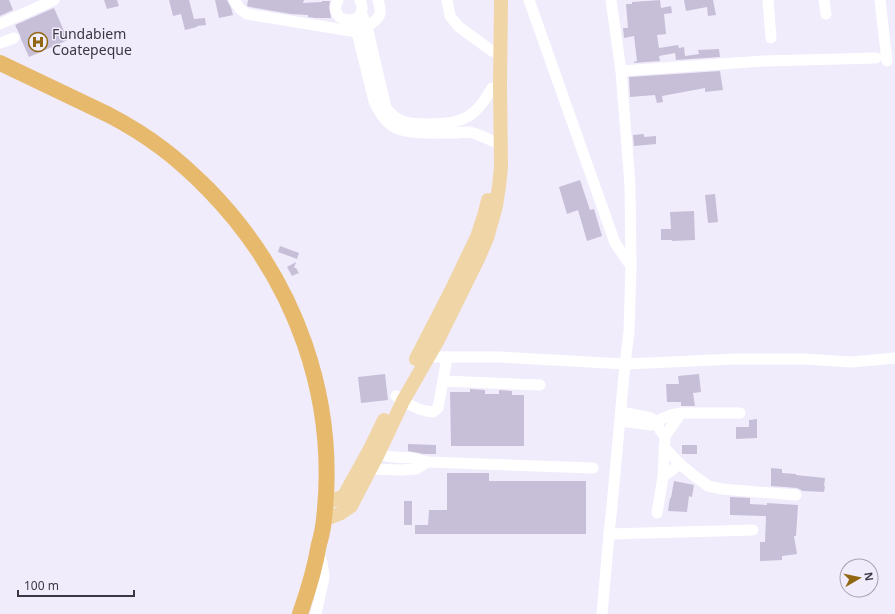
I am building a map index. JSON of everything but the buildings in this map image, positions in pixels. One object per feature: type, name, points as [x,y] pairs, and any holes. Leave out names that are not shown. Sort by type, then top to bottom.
[{"type":"highway","points":[[0,63],[126,124],[170,154],[199,180],[232,214],[273,274],[292,310],[306,346],[321,407],[325,448],[326,479],[323,527],[312,579],[300,614]]},
{"type":"main road","points":[[325,502],[344,496],[374,452],[423,356],[438,340],[478,259],[489,232],[500,186],[501,167],[497,143],[492,88],[492,0]]},
{"type":"main road","points":[[497,143],[501,0]]},
{"type":"main road","points":[[324,519],[340,513],[350,506],[371,470],[374,452]]},
{"type":"street","points":[[0,24],[54,0]]},
{"type":"street","points":[[234,0],[240,9],[247,14],[357,32],[379,18],[380,13],[378,0]]},
{"type":"street","points":[[338,0],[336,10],[340,17],[346,20],[358,16]]},
{"type":"street","points":[[360,0],[362,4],[358,16],[357,32],[374,101],[380,114],[398,120],[433,124],[469,132],[497,143]]},
{"type":"street","points":[[447,0],[450,16],[459,27],[492,51]]},
{"type":"street","points":[[529,0],[615,243],[631,266]]},
{"type":"street","points":[[602,614],[625,364],[630,332],[631,266],[630,185],[621,71],[611,0]]},
{"type":"street","points":[[768,0],[771,38]]},
{"type":"street","points":[[824,0],[826,14]]},
{"type":"street","points":[[621,71],[764,61],[882,60],[880,0]]},
{"type":"street","points":[[358,16],[367,26],[386,108],[390,118]]},
{"type":"street","points":[[0,43],[14,38]]},
{"type":"street","points":[[452,128],[476,110],[484,102],[492,88]]},
{"type":"street","points":[[423,356],[500,357],[625,364],[736,359],[851,362],[895,358]]},
{"type":"street","points":[[400,399],[425,412],[433,412],[438,408],[447,357]]},
{"type":"street","points":[[443,381],[540,385]]},
{"type":"street","points":[[657,423],[671,415],[740,413]]},
{"type":"street","points":[[657,513],[663,477],[665,442],[681,414]]},
{"type":"street","points":[[621,417],[652,418],[657,423],[665,442],[680,464],[708,486],[722,489],[796,495]]},
{"type":"street","points":[[374,452],[391,457],[415,458],[428,462],[593,468]]},
{"type":"street","points":[[371,470],[416,469],[428,462]]},
{"type":"street","points":[[663,477],[680,464]]},
{"type":"street","points":[[609,534],[753,530]]},
{"type":"street","points":[[316,614],[324,577],[322,562],[318,552]]},
{"type":"place","name":"Fundabiem Coatepeque","points":[[38,42]]}]
